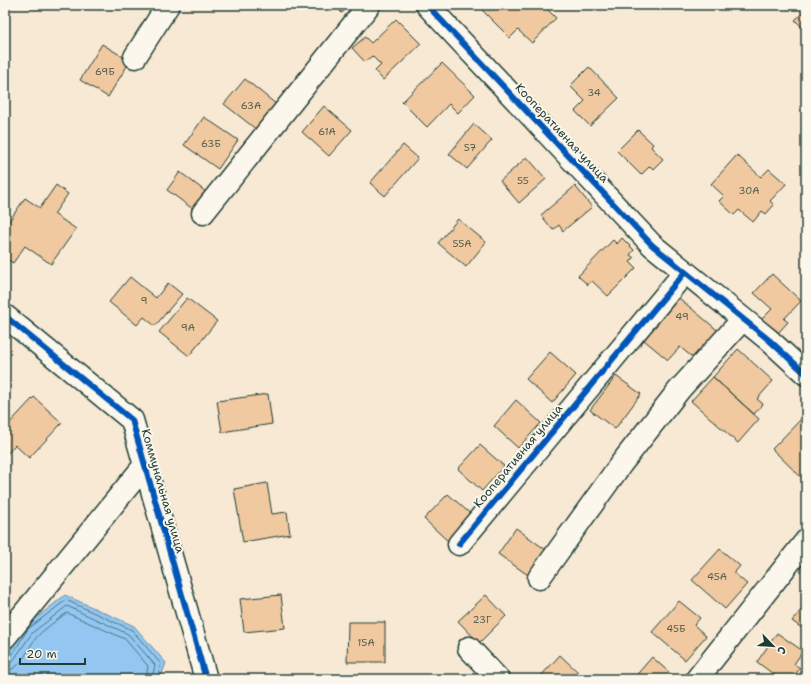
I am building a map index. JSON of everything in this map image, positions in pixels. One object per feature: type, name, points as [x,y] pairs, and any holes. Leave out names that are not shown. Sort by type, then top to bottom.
[{"type":"street","points":[[135,57],[168,5]]},
{"type":"street","points":[[203,213],[369,5]]},
{"type":"street","name":"Кооперативная улица","points":[[426,5],[652,245],[769,340],[806,374]]},
{"type":"street","name":"Кооперативная улица","points":[[459,544],[685,272]]},
{"type":"street","name":"Коммунальная улица","points":[[5,316],[132,420],[206,679]]},
{"type":"street","points":[[539,578],[622,464],[679,390],[743,319]]},
{"type":"street","name":"Коммунальная улица","points":[[5,637],[145,465]]},
{"type":"street","points":[[697,679],[806,541]]},
{"type":"street","points":[[469,648],[498,679]]},
{"type":"water","points":[[65,595],[134,626],[166,663],[160,679],[5,679],[5,658],[25,627]]},
{"type":"building","points":[[334,5],[350,5],[342,13]]},
{"type":"building","points":[[485,5],[543,5],[556,18],[532,43],[518,30],[510,38],[481,9]]},
{"type":"building","points":[[806,10],[806,31],[795,20]]},
{"type":"building","points":[[396,19],[421,44],[383,80],[375,71],[381,65],[372,56],[365,62],[352,48],[365,37],[371,43]]},
{"type":"building","points":[[102,44],[130,61],[108,97],[80,80]]},
{"type":"building","points":[[442,63],[475,95],[458,113],[449,104],[427,127],[402,102]]},
{"type":"building","points":[[589,67],[619,98],[590,126],[575,111],[585,101],[570,86]]},
{"type":"building","points":[[245,79],[277,105],[257,130],[224,104]]},
{"type":"building","points":[[324,106],[352,130],[329,156],[302,132]]},
{"type":"building","points":[[204,117],[238,140],[218,169],[184,145]]},
{"type":"building","points":[[474,124],[492,140],[467,169],[449,154]]},
{"type":"building","points":[[638,130],[653,144],[651,147],[663,159],[653,169],[650,166],[641,175],[617,151]]},
{"type":"building","points":[[403,145],[418,158],[385,196],[370,183]]},
{"type":"building","points":[[737,155],[761,177],[769,169],[786,184],[770,201],[774,205],[766,214],[762,211],[753,222],[739,210],[734,215],[719,201],[724,196],[711,184]]},
{"type":"building","points":[[527,157],[546,179],[519,203],[500,181]]},
{"type":"building","points":[[180,172],[210,195],[197,212],[167,190]]},
{"type":"building","points":[[56,185],[68,194],[54,214],[76,229],[51,264],[25,246],[13,263],[5,258],[5,227],[25,198],[40,208]]},
{"type":"building","points":[[575,186],[592,207],[563,231],[559,225],[553,230],[541,215]]},
{"type":"building","points":[[458,219],[486,242],[466,267],[438,243]]},
{"type":"building","points":[[622,238],[634,250],[630,255],[634,258],[630,262],[636,268],[608,296],[592,281],[588,285],[578,276],[613,240],[617,244]]},
{"type":"building","points":[[772,274],[801,301],[784,319],[788,322],[777,334],[761,320],[772,309],[754,293]]},
{"type":"building","points":[[130,277],[156,298],[168,283],[182,294],[155,326],[144,317],[137,325],[109,302]]},
{"type":"building","points":[[187,298],[217,321],[189,356],[159,332]]},
{"type":"building","points":[[679,298],[722,334],[698,362],[680,347],[668,360],[644,340]]},
{"type":"building","points":[[738,349],[773,381],[757,399],[763,404],[754,414],[713,377]]},
{"type":"building","points":[[550,352],[576,375],[552,403],[526,379]]},
{"type":"building","points":[[616,376],[641,394],[615,429],[590,410]]},
{"type":"building","points":[[713,377],[759,419],[738,443],[691,401]]},
{"type":"building","points":[[268,394],[272,424],[222,432],[217,401]]},
{"type":"building","points":[[34,397],[62,423],[29,458],[15,445],[5,456],[5,428]]},
{"type":"building","points":[[516,400],[541,423],[518,448],[494,426]]},
{"type":"building","points":[[805,415],[806,416],[806,482],[772,449]]},
{"type":"building","points":[[480,445],[504,466],[482,491],[458,469]]},
{"type":"building","points":[[267,483],[272,514],[287,512],[290,534],[243,542],[234,489]]},
{"type":"building","points":[[448,494],[474,517],[450,543],[424,519]]},
{"type":"building","points":[[516,528],[546,550],[528,575],[498,554]]},
{"type":"building","points":[[720,549],[740,566],[734,573],[747,584],[725,609],[692,580]]},
{"type":"building","points":[[281,595],[285,628],[244,632],[240,599]]},
{"type":"building","points":[[486,595],[506,616],[479,643],[458,621]]},
{"type":"building","points":[[679,601],[700,618],[694,625],[706,636],[685,660],[652,632]]},
{"type":"building","points":[[806,604],[806,631],[792,621]]},
{"type":"building","points":[[348,622],[385,622],[385,662],[347,662]]},
{"type":"building","points":[[777,633],[803,651],[794,664],[800,668],[792,679],[780,679],[757,662]]},
{"type":"building","points":[[560,655],[581,675],[577,679],[539,679],[539,678]]},
{"type":"building","points":[[652,657],[672,675],[669,679],[633,679]]},
{"type":"cycle path","points":[[427,5],[652,245],[769,340],[806,374]]},
{"type":"cycle path","points":[[459,544],[685,272]]},
{"type":"cycle path","points":[[5,316],[132,420],[206,679]]}]
